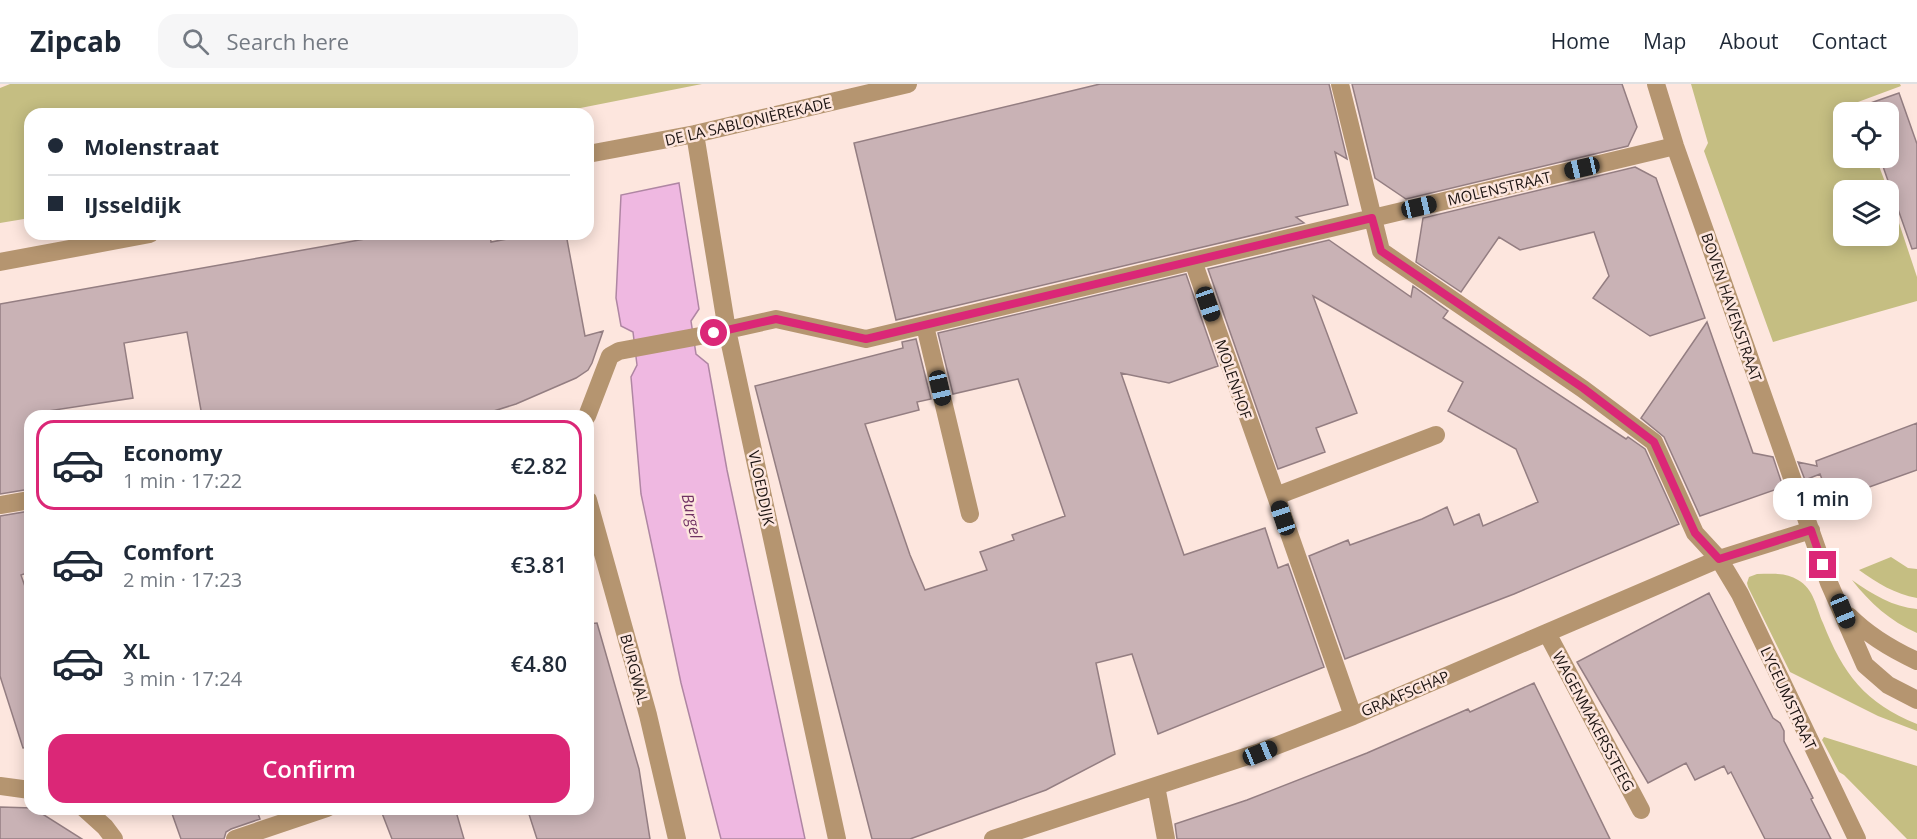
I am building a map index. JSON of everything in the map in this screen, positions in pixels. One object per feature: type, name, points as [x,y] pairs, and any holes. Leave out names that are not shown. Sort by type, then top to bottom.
[{"type":"street","name":"DE LA SABLONIÈREKADE","points":[[594,153],[695,135],[908,84]]},
{"type":"street","name":"LYCEUMSTRAAT","points":[[1340,84],[1381,251],[1583,388],[1654,442],[1695,533],[1719,559],[1740,594],[1857,839]]},
{"type":"street","name":"BOVEN HAVENSTRAAT","points":[[1656,84],[1675,146],[1829,583],[1865,665],[1888,685],[1917,700]]},
{"type":"street","name":"VLOEDDIJK","points":[[695,135],[727,330],[837,839]]},
{"type":"street","name":"MOLENSTRAAT","points":[[589,410],[615,354],[776,319],[866,339],[1675,146]]},
{"type":"street","points":[[0,262],[118,240]]},
{"type":"street","name":"MOLENHOF","points":[[1193,261],[1353,716]]},
{"type":"street","points":[[925,326],[970,514]]},
{"type":"street","points":[[1276,496],[1436,435]]},
{"type":"street","points":[[0,505],[24,501]]},
{"type":"street","name":"BURGWAL","points":[[594,522],[648,715],[677,839]]},
{"type":"street","name":"GRAAFSCHAP","points":[[993,839],[1260,753],[1353,716],[1719,559],[1811,530]]},
{"type":"street","points":[[1843,611],[1873,637],[1890,648],[1917,660]]},
{"type":"street","name":"WAGENMAKERSSTEEG","points":[[1547,633],[1641,810]]},
{"type":"street","points":[[0,786],[24,789]]},
{"type":"street","points":[[1156,786],[1166,839]]},
{"type":"street","points":[[92,815],[114,839]]},
{"type":"street","points":[[235,839],[306,815]]},
{"type":"shaded area","points":[[10,84],[702,84],[580,108],[24,108],[24,219],[0,223],[0,88]]},
{"type":"shaded area","points":[[1691,84],[1900,84],[1901,86],[1858,102],[1833,102],[1833,168],[1880,168],[1884,180],[1833,180],[1833,246],[1899,246],[1899,223],[1917,277],[1917,301],[1773,342],[1704,151],[1708,143]]},
{"type":"shaded area","points":[[1891,557],[1908,568],[1917,569],[1917,598],[1886,587],[1859,570]]},
{"type":"shaded area","points":[[1757,574],[1793,577],[1808,588],[1831,641],[1848,672],[1858,685],[1883,707],[1917,724],[1917,731],[1878,716],[1790,672],[1748,587],[1749,577]]},
{"type":"shaded area","points":[[1852,580],[1883,599],[1900,606],[1917,609],[1917,633],[1881,611]]},
{"type":"shaded area","points":[[1824,737],[1917,766],[1917,839],[1907,839],[1839,772],[1822,740]]},
{"type":"water","name":"Burgel","points":[[679,183],[699,309],[691,321],[696,354],[708,364],[727,470],[805,839],[721,839],[681,683],[641,494],[631,377],[637,365],[633,332],[621,326],[616,298],[621,195]]},
{"type":"building","points":[[1100,84],[1329,84],[1347,159],[1335,152],[1348,205],[1296,217],[1304,223],[896,320],[854,143]]},
{"type":"building","points":[[1352,84],[1622,84],[1637,127],[1628,146],[1406,199],[1375,178]]},
{"type":"building","points":[[1899,93],[1917,144],[1917,248],[1912,249],[1899,212],[1899,180],[1888,180],[1884,168],[1899,168],[1899,102],[1873,102]]},
{"type":"building","points":[[1635,167],[1656,178],[1705,318],[1650,336],[1593,298],[1609,276],[1594,232],[1520,250],[1499,237],[1461,292],[1416,262],[1423,218]]},
{"type":"building","points":[[359,240],[491,240],[491,242],[567,240],[585,336],[603,331],[588,370],[576,378],[497,410],[201,410],[187,332],[124,343],[133,398],[54,410],[24,410],[24,490],[0,494],[0,304]]},
{"type":"building","points":[[1329,240],[1411,297],[1413,286],[1448,311],[1443,318],[1626,439],[1628,437],[1645,449],[1679,524],[1514,594],[1345,659],[1309,556],[1348,540],[1350,545],[1422,519],[1447,507],[1454,525],[1479,514],[1483,526],[1538,502],[1516,449],[1448,411],[1463,382],[1313,296],[1357,413],[1316,428],[1325,452],[1278,469],[1208,269]]},
{"type":"building","points":[[1186,274],[1218,366],[1169,383],[1121,373],[1184,555],[1265,528],[1278,568],[1288,564],[1324,667],[1158,734],[1132,654],[1096,663],[1115,754],[1046,790],[910,839],[872,839],[755,386],[903,348],[902,342],[916,339],[931,399],[917,402],[919,410],[865,424],[910,555],[925,590],[987,570],[980,552],[1014,540],[1012,535],[1065,516],[1018,379],[953,394],[938,333]]},
{"type":"building","points":[[1707,322],[1753,453],[1773,457],[1783,487],[1700,516],[1664,437],[1641,418]]},
{"type":"building","points":[[1917,423],[1917,470],[1830,501],[1820,474],[1805,480],[1798,462],[1817,466],[1816,461]]},
{"type":"building","points":[[24,512],[24,574],[21,575],[24,584],[23,748],[0,676],[0,516]]},
{"type":"building","points":[[1709,593],[1773,718],[1780,723],[1784,731],[1784,741],[1831,839],[1765,839],[1731,772],[1728,774],[1724,766],[1695,780],[1686,763],[1648,783],[1577,662]]},
{"type":"building","points":[[594,623],[597,623],[639,769],[650,839],[537,839],[529,815],[594,815]]},
{"type":"building","points":[[1534,683],[1610,839],[1177,839],[1175,824],[1247,800],[1367,753],[1468,709],[1470,712]]},
{"type":"building","points":[[0,807],[24,808],[24,815],[44,815],[82,839],[0,839]]},
{"type":"building","points":[[172,815],[259,815],[260,819],[231,829],[226,832],[224,839],[181,839]]},
{"type":"building","points":[[383,815],[457,815],[464,839],[392,839]]},
{"type":"route","points":[[714,333],[776,319],[866,339],[1372,218],[1381,251],[1583,388],[1654,442],[1695,533],[1719,559],[1811,530],[1823,565]]}]
